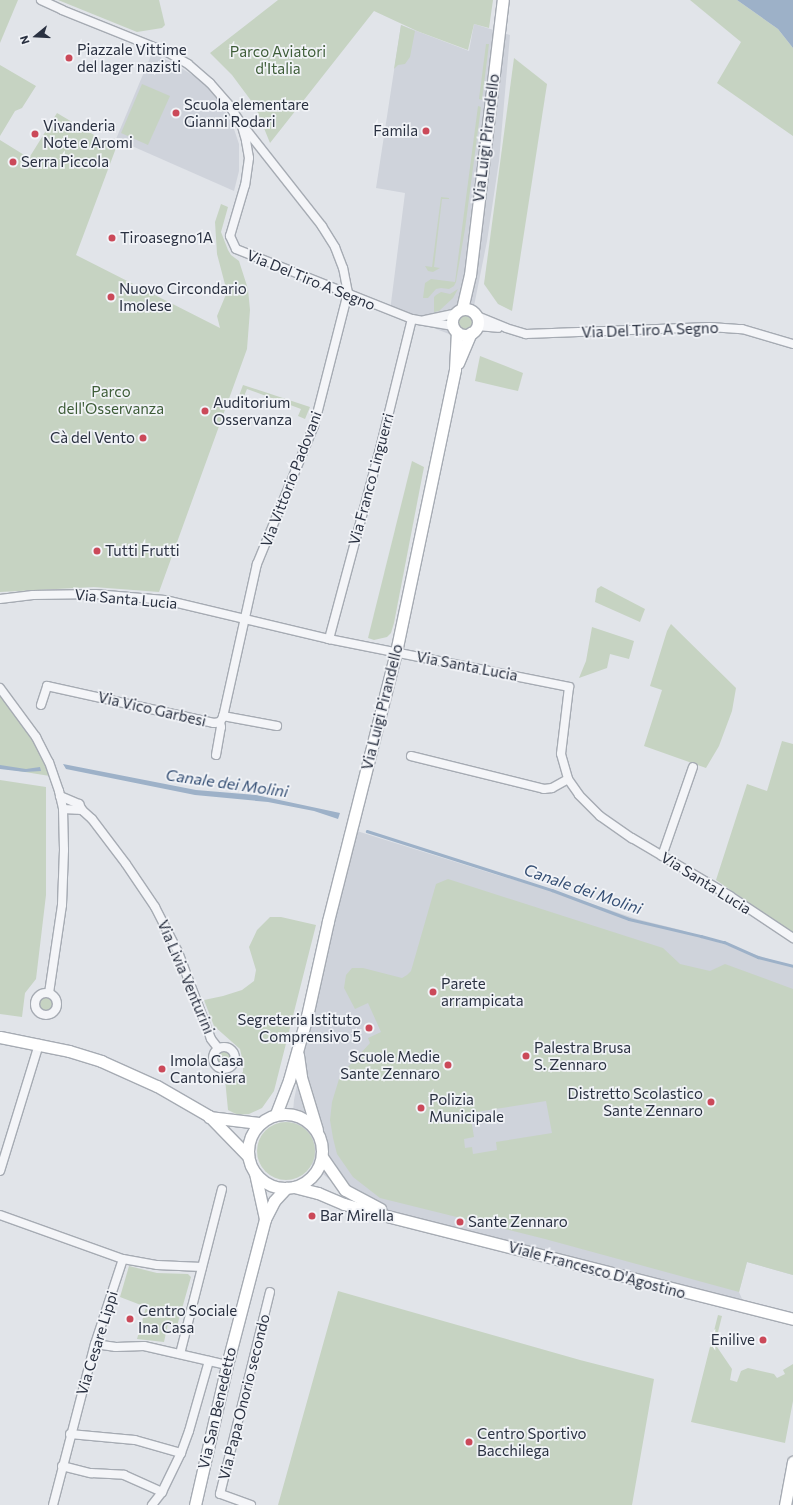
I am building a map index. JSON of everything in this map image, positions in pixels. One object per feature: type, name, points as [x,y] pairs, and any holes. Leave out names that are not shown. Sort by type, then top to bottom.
[{"type":"street","name":"Via Del Tiro A Segno","points":[[41,0],[62,10],[149,44],[188,64],[210,83],[241,123],[249,158],[245,185],[230,236],[236,249],[412,319],[455,329]]},
{"type":"street","name":"Via Luigi Pirandello","points":[[276,1114],[299,1044],[396,652],[455,369],[469,318],[470,275],[503,0]]},
{"type":"street","points":[[241,123],[322,226],[335,247],[343,268],[348,293]]},
{"type":"street","name":"Via Vittorio Padovani","points":[[246,619],[258,564],[314,426],[348,293]]},
{"type":"street","name":"Via Del Tiro A Segno","points":[[420,321],[469,318],[526,334],[710,326],[742,329],[793,344]]},
{"type":"street","points":[[455,329],[464,335],[469,318]]},
{"type":"street","name":"Via Luigi Pirandello","points":[[455,369],[455,329],[452,322],[469,318]]},
{"type":"street","name":"Via Franco Linguerri","points":[[329,639],[379,453],[412,319]]},
{"type":"street","name":"Via Santa Lucia","points":[[0,599],[33,595],[94,594],[165,600],[329,639],[569,687],[561,754],[568,779],[579,795],[600,816],[662,856],[730,896],[793,938]]},
{"type":"street","name":"Via Vico Garbesi","points":[[41,705],[47,686],[214,723],[221,719],[246,619]]},
{"type":"street","points":[[0,688],[36,737],[49,762],[63,809],[64,850],[62,905],[49,993]]},
{"type":"street","points":[[216,755],[221,719],[277,726]]},
{"type":"street","points":[[411,756],[544,789],[552,788],[568,779]]},
{"type":"street","points":[[662,856],[693,767]]},
{"type":"street","name":"Via Livia Venturini","points":[[60,796],[79,804],[82,810],[92,819],[126,864],[155,907],[178,952],[211,1039],[218,1048]]},
{"type":"street","points":[[63,809],[82,810]]},
{"type":"street","points":[[0,1037],[38,1044],[101,1061],[157,1086],[209,1116],[248,1156],[255,1173]]},
{"type":"street","points":[[0,1171],[38,1044]]},
{"type":"street","name":"Via Luigi Pirandello","points":[[299,1044],[298,1062],[301,1077],[318,1134]]},
{"type":"street","name":"Viale Francesco D'Agostino","points":[[276,1114],[285,1113],[301,1117],[308,1121],[318,1134],[322,1145],[322,1157],[345,1190],[363,1201],[402,1219]]},
{"type":"street","points":[[248,1156],[250,1138],[259,1123],[276,1114]]},
{"type":"street","points":[[209,1116],[259,1123]]},
{"type":"street","points":[[290,1188],[310,1179],[322,1157]]},
{"type":"street","name":"Viale Francesco D'Agostino","points":[[255,1173],[268,1184],[318,1193],[344,1204],[793,1319]]},
{"type":"street","name":"Via San Benedetto","points":[[255,1173],[265,1219]]},
{"type":"street","name":"Via San Benedetto","points":[[195,1505],[227,1365],[265,1219],[274,1201],[290,1188]]},
{"type":"street","points":[[180,1354],[222,1189]]},
{"type":"street","points":[[344,1204],[345,1190]]},
{"type":"street","points":[[0,1215],[123,1258],[157,1265],[202,1268]]},
{"type":"street","name":"Via Cesare Lippi","points":[[52,1505],[95,1344],[123,1258]]},
{"type":"street","name":"Via Papa Onorio secondo","points":[[251,1505],[220,1494],[270,1292]]},
{"type":"street","points":[[95,1344],[116,1347],[144,1346],[227,1365]]},
{"type":"street","points":[[152,1505],[162,1492],[181,1453],[189,1431],[209,1361]]},
{"type":"street","points":[[70,1434],[135,1440],[181,1453]]},
{"type":"street","points":[[784,1505],[790,1491],[793,1462]]},
{"type":"street","points":[[62,1466],[90,1473],[124,1475],[162,1492]]},
{"type":"shaded area","points":[[474,24],[510,35],[499,161],[487,241],[467,341],[390,311],[405,193],[376,188],[401,25],[469,51]]},
{"type":"shaded area","name":"Scuola elementare Gianni Rodari","points":[[152,53],[173,63],[202,81],[219,99],[233,126],[239,144],[239,171],[234,191],[116,139]]},
{"type":"shaded area","points":[[357,831],[497,875],[547,889],[637,919],[681,930],[793,967],[793,1275],[747,1262],[739,1292],[746,1308],[371,1206],[335,1184],[290,1147],[294,1100],[321,963]]},
{"type":"green space","points":[[0,0],[18,0],[0,43]]},
{"type":"green space","points":[[58,0],[159,0],[165,25],[162,28],[137,32]]},
{"type":"green space","name":"Parco Aviatori d'Italia","points":[[278,0],[493,0],[489,28],[474,24],[468,50],[417,31],[374,11],[270,143],[255,106],[232,75],[210,53]]},
{"type":"green space","points":[[690,0],[737,0],[778,29],[793,48],[793,136],[717,83],[741,42]]},
{"type":"green space","points":[[401,25],[415,31],[410,57],[405,64],[398,65],[394,69]]},
{"type":"green space","points":[[486,44],[489,44],[482,100],[479,99]]},
{"type":"green space","points":[[514,58],[547,84],[512,311],[498,304],[484,284]]},
{"type":"green space","points":[[0,65],[36,86],[22,108],[15,111],[0,136]]},
{"type":"green space","points":[[142,84],[170,96],[148,145],[121,133]]},
{"type":"green space","points":[[478,106],[481,107],[465,229],[456,282],[454,286],[449,289],[436,289],[428,298],[423,298],[425,283],[431,279],[455,282]]},
{"type":"green space","name":"Parco dell'Osservanza","points":[[57,113],[116,148],[76,255],[220,328],[217,316],[227,292],[217,254],[215,222],[221,204],[228,207],[221,232],[231,255],[239,261],[248,289],[250,310],[247,349],[159,592],[94,587],[0,592],[0,140],[29,158]]},
{"type":"green space","points":[[441,197],[449,199],[442,199],[434,267],[440,268],[433,272],[428,271],[425,266],[432,267]]},
{"type":"green space","points":[[458,289],[453,298],[439,311],[434,312],[434,297],[436,295],[441,292],[450,294]]},
{"type":"green space","points":[[462,314],[468,314],[473,319],[471,328],[468,330],[462,330],[457,325],[457,319]]},
{"type":"green space","points":[[480,356],[523,373],[518,391],[475,381]]},
{"type":"green space","points":[[243,385],[310,407],[305,419],[298,416],[301,409],[247,389],[240,406],[236,404]]},
{"type":"green space","points":[[412,461],[424,467],[394,623],[391,633],[387,637],[374,640],[368,638]]},
{"type":"green space","points":[[601,586],[645,609],[640,622],[595,602],[597,589]]},
{"type":"green space","points":[[671,624],[736,688],[732,711],[719,746],[706,768],[644,746],[662,690],[650,686],[667,631]]},
{"type":"green space","points":[[592,627],[634,641],[629,659],[610,654],[607,668],[579,678],[586,661]]},
{"type":"green space","points":[[0,684],[4,685],[51,759],[56,777],[0,768]]},
{"type":"green space","points":[[782,741],[793,744],[793,933],[716,880],[747,784],[767,791]]},
{"type":"green space","points":[[0,780],[46,787],[46,895],[36,979],[25,993],[22,1017],[0,1014]]},
{"type":"green space","points":[[448,879],[663,948],[680,964],[710,971],[725,964],[793,989],[793,1275],[747,1262],[739,1292],[545,1239],[380,1198],[353,1177],[337,1154],[330,1120],[332,1102],[339,1079],[370,1043],[368,1038],[381,1032],[368,1003],[355,1009],[344,988],[346,975],[352,968],[363,968],[402,978],[411,971],[436,884]],"holes":[[[546,1101],[552,1133],[496,1142],[497,1150],[473,1154],[472,1147],[465,1148],[464,1139],[474,1137],[470,1113]]]},
{"type":"green space","points":[[270,917],[281,917],[316,925],[274,1091],[262,1108],[249,1114],[238,1115],[228,1110],[225,1079],[236,1078],[243,1072],[243,1062],[240,1049],[214,1026],[204,1000],[242,990],[254,981],[256,970],[249,947],[257,930]]},
{"type":"green space","points":[[43,997],[49,997],[53,1001],[53,1007],[49,1011],[43,1011],[39,1007],[39,1001]]},
{"type":"green space","points":[[224,1049],[230,1052],[233,1058],[230,1064],[224,1067],[218,1064],[215,1058],[218,1052]]},
{"type":"green space","points":[[280,1122],[292,1122],[307,1130],[315,1145],[315,1157],[307,1172],[292,1180],[280,1180],[265,1172],[257,1157],[257,1145],[265,1130]]},
{"type":"green space","points":[[129,1266],[157,1273],[188,1274],[191,1277],[177,1326],[168,1324],[164,1342],[137,1339],[146,1307],[120,1297]]},
{"type":"green space","name":"Centro Sportivo Bacchilega","points":[[338,1291],[580,1360],[654,1379],[632,1505],[278,1505]]},
{"type":"green space","points":[[718,1315],[722,1316],[715,1344],[732,1369],[730,1380],[737,1382],[741,1371],[748,1368],[774,1374],[777,1378],[785,1374],[783,1370],[793,1364],[793,1401],[785,1443],[691,1422]]},
{"type":"water","points":[[737,0],[793,0],[793,48],[778,29]]},
{"type":"water","points":[[63,764],[196,790],[256,795],[340,813],[338,819],[314,811],[268,802],[195,795],[66,769]]},
{"type":"water","points":[[0,765],[26,769],[40,767],[41,771],[25,772],[0,769]]},
{"type":"waterway","name":"Canale dei Molini","points":[[367,831],[552,890],[629,919],[724,942],[758,957],[793,966]]},
{"type":"place","name":"Piazzale Vittime del lager nazisti","points":[[69,58]]},
{"type":"place","name":"Scuola elementare Gianni Rodari","points":[[176,113]]},
{"type":"place","name":"Famila","points":[[426,131]]},
{"type":"place","name":"Vivanderia Note e Aromi","points":[[35,134]]},
{"type":"place","name":"Serra Piccola","points":[[13,162]]},
{"type":"place","name":"Tiroasegno1A","points":[[112,238]]},
{"type":"place","name":"Nuovo Circondario Imolese","points":[[111,297]]},
{"type":"place","name":"Auditorium Osservanza","points":[[205,411]]},
{"type":"place","name":"Cà del Vento","points":[[143,438]]},
{"type":"place","name":"Tutti Frutti","points":[[97,551]]},
{"type":"place","name":"Parete arrampicata","points":[[433,992]]},
{"type":"place","name":"Segreteria Istituto Comprensivo 5","points":[[369,1028]]},
{"type":"place","name":"Palestra Brusa S. Zennaro","points":[[526,1056]]},
{"type":"place","name":"Scuole Medie Sante Zennaro","points":[[448,1065]]},
{"type":"place","name":"Imola Casa Cantoniera","points":[[162,1069]]},
{"type":"place","name":"Distretto Scolastico Sante Zennaro","points":[[711,1102]]},
{"type":"place","name":"Polizia Municipale","points":[[421,1108]]},
{"type":"place","name":"Bar Mirella","points":[[312,1216]]},
{"type":"place","name":"Sante Zennaro","points":[[460,1222]]},
{"type":"place","name":"Centro Sociale Ina Casa","points":[[130,1319]]},
{"type":"place","name":"Enilive","points":[[763,1340]]},
{"type":"place","name":"Centro Sportivo Bacchilega","points":[[469,1442]]}]
